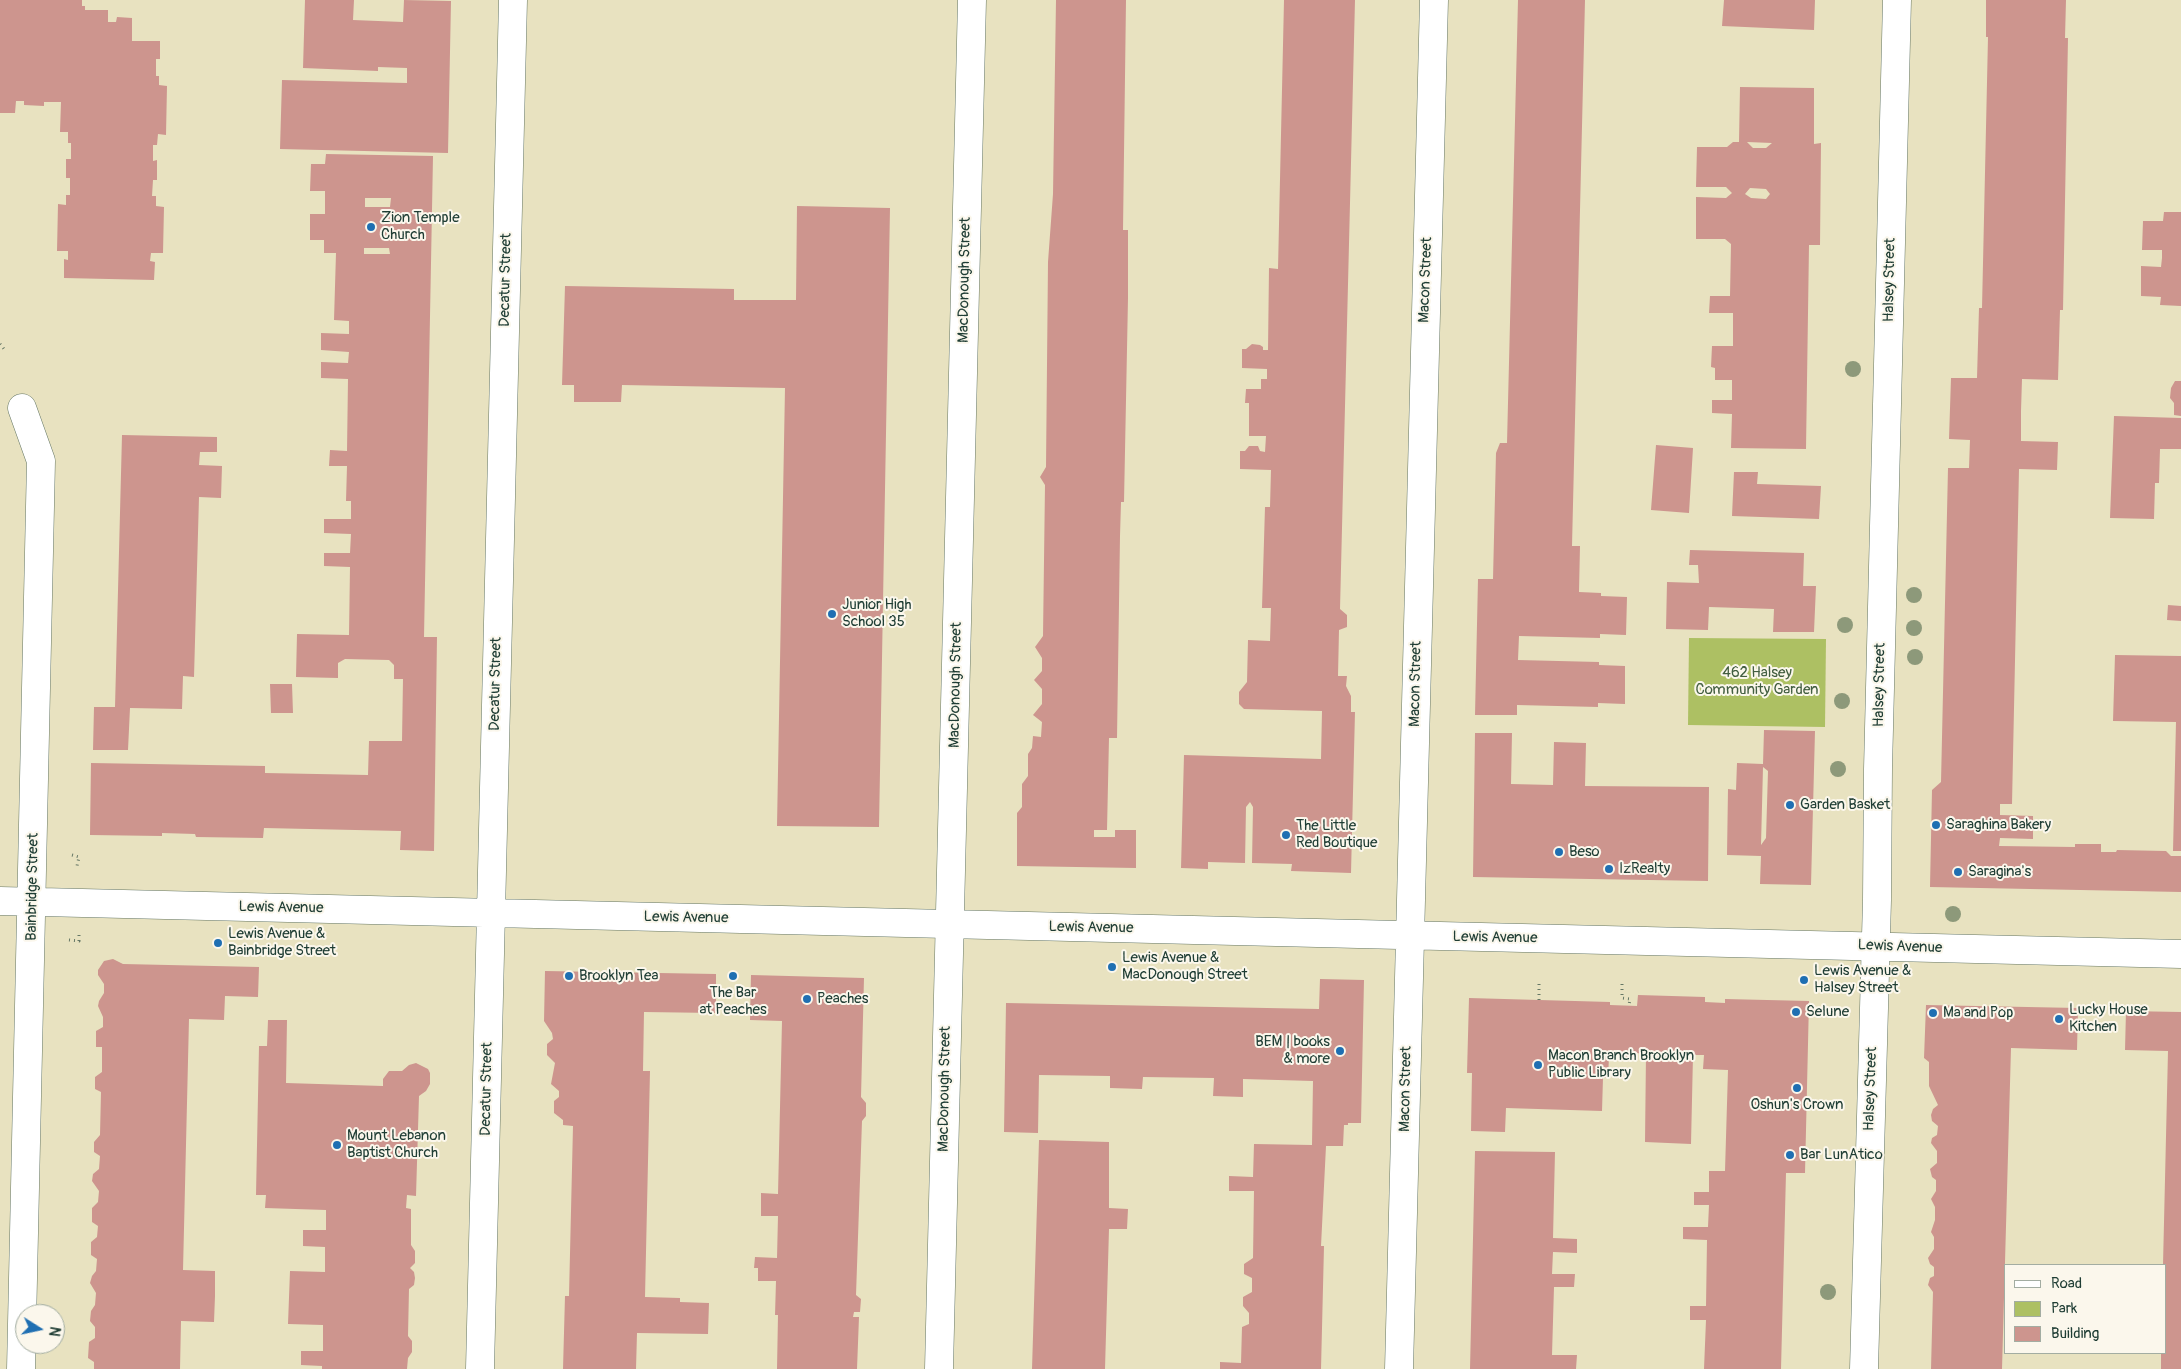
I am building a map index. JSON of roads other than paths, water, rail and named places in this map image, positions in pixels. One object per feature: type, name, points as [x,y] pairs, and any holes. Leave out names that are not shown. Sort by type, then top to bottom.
[{"type":"street","name":"Decatur Street","points":[[480,1369],[513,0]]},
{"type":"street","name":"MacDonough Street","points":[[939,1369],[972,0]]},
{"type":"street","name":"Macon Street","points":[[1399,1369],[1434,0]]},
{"type":"street","name":"Halsey Street","points":[[1864,1369],[1897,0]]},
{"type":"street","name":"Bainbridge Street","points":[[21,1369],[41,461],[22,408]]},
{"type":"street","name":"Lewis Avenue","points":[[0,902],[2181,954]]},
{"type":"place","name":"Zion Temple Church","points":[[371,227]]},
{"type":"place","name":"Junior High School 35","points":[[832,614]]},
{"type":"place","name":"Garden Basket","points":[[1790,805]]},
{"type":"place","name":"Saraghina Bakery","points":[[1936,825]]},
{"type":"place","name":"The Little Red Boutique","points":[[1286,835]]},
{"type":"place","name":"Beso","points":[[1559,852]]},
{"type":"place","name":"IzRealty","points":[[1609,869]]},
{"type":"place","name":"Saragina's","points":[[1958,872]]},
{"type":"place","name":"Lewis Avenue & Bainbridge Street","points":[[218,943]]},
{"type":"place","name":"Lewis Avenue & MacDonough Street","points":[[1112,967]]},
{"type":"place","name":"Brooklyn Tea","points":[[569,976]]},
{"type":"place","name":"The Bar at Peaches","points":[[733,976]]},
{"type":"place","name":"Lewis Avenue & Halsey Street","points":[[1804,980]]},
{"type":"place","name":"Peaches","points":[[807,999]]},
{"type":"place","name":"Selune","points":[[1796,1012]]},
{"type":"place","name":"Ma and Pop","points":[[1933,1013]]},
{"type":"place","name":"Lucky House Kitchen","points":[[2059,1019]]},
{"type":"place","name":"BEM | books & more","points":[[1340,1051]]},
{"type":"place","name":"Macon Branch Brooklyn Public Library","points":[[1538,1065]]},
{"type":"place","name":"Oshun's Crown","points":[[1797,1088]]},
{"type":"place","name":"Mount Lebanon Baptist Church","points":[[337,1145]]},
{"type":"place","name":"Bar LunAtico","points":[[1790,1155]]},
{"type":"park label","name":"462 Halsey Community Garden","points":[[1757,682]]}]
